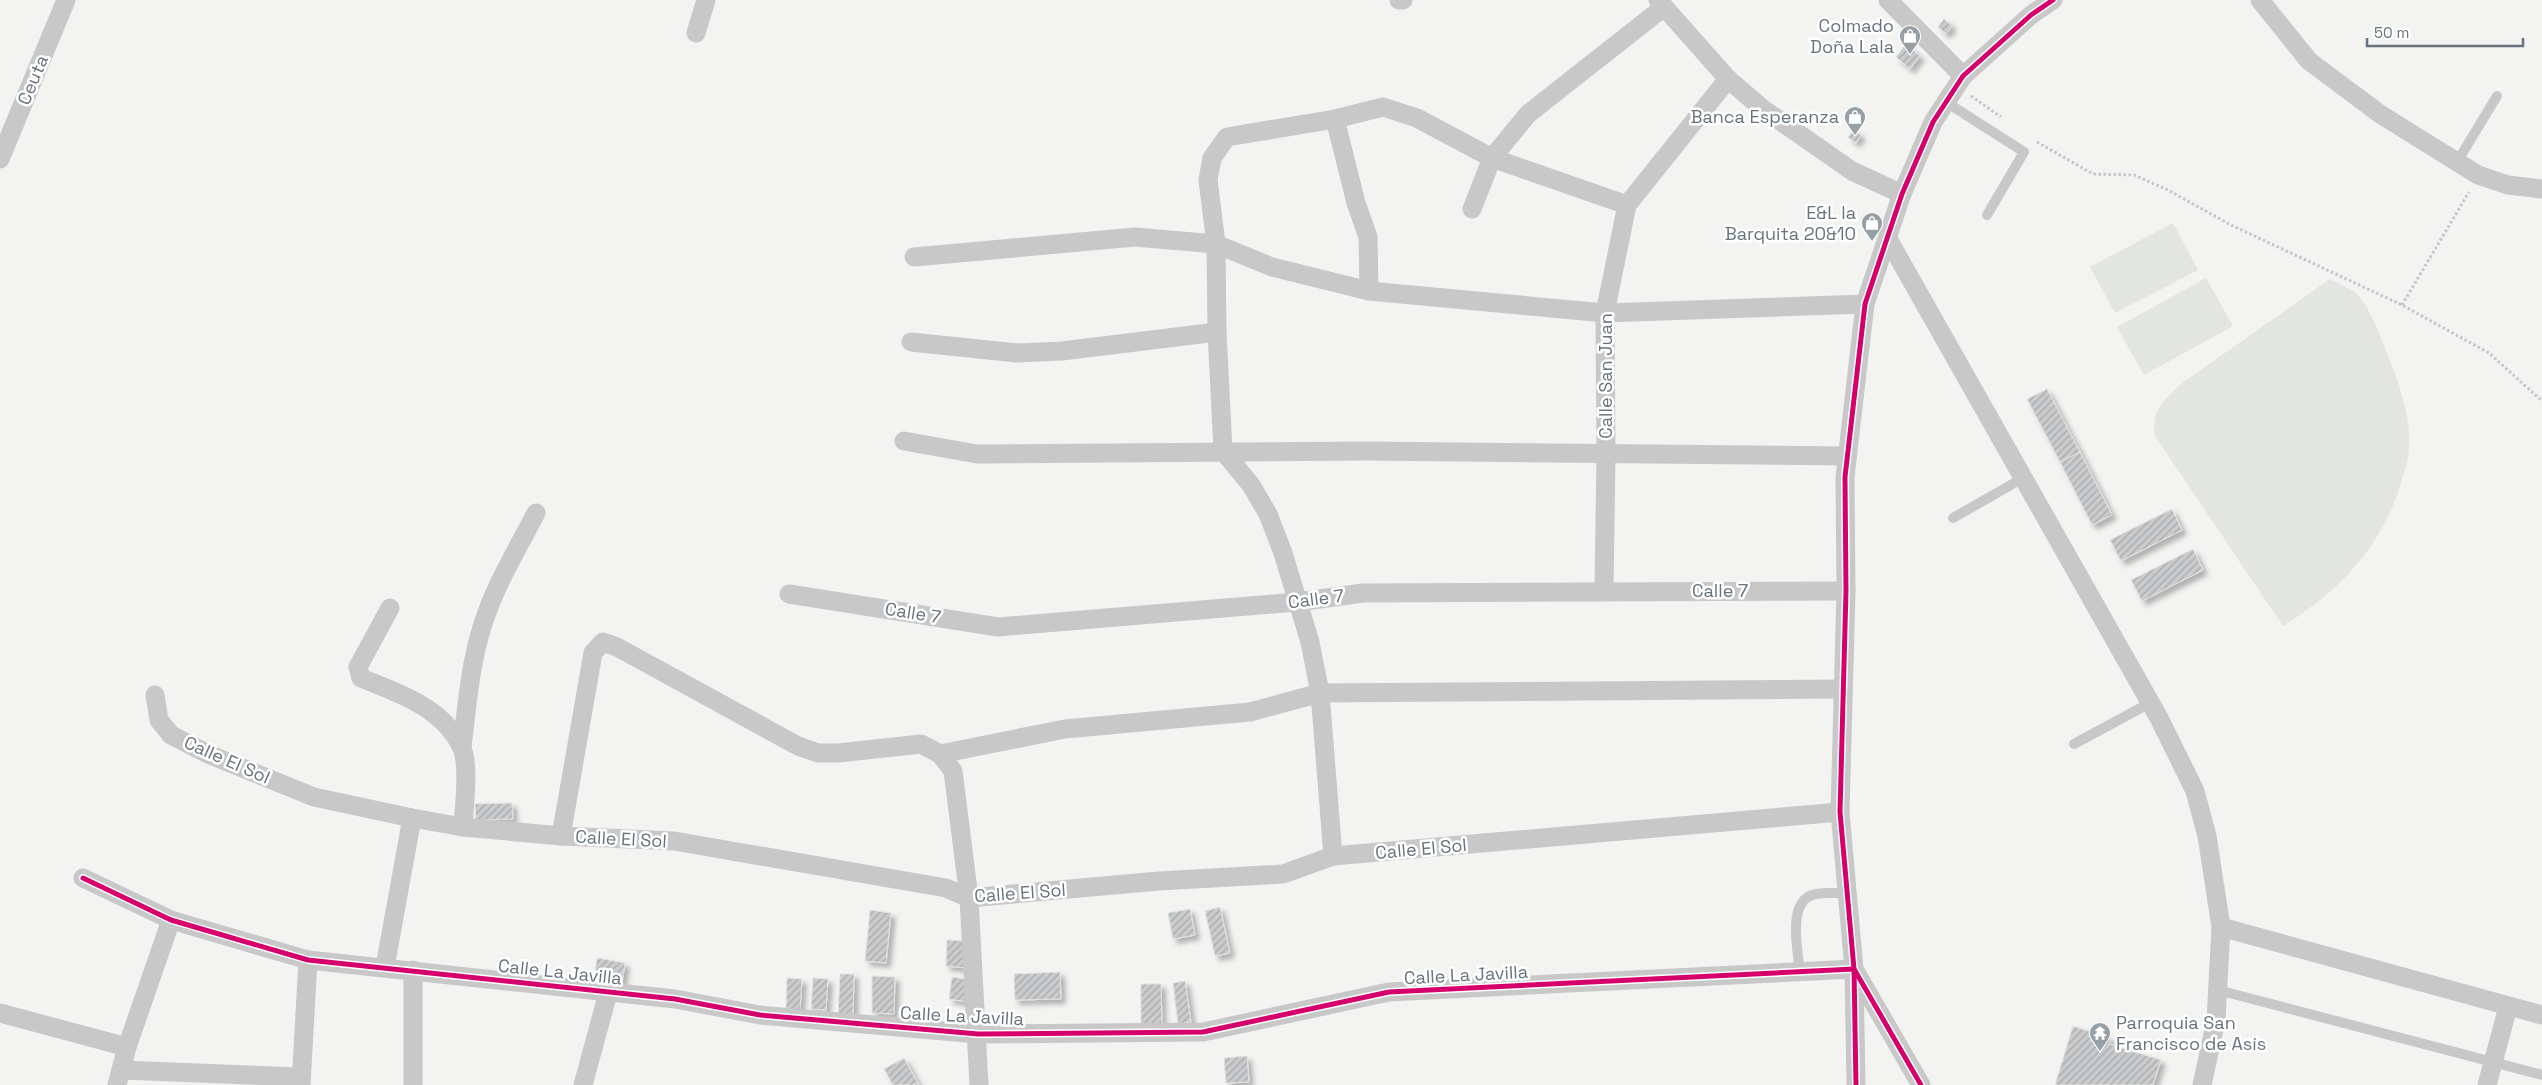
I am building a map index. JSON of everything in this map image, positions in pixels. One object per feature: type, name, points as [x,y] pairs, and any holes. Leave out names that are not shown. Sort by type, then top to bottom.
[{"type":"street","name":"Ceuta","points":[[0,159],[66,0]]},
{"type":"street","points":[[696,33],[706,0]]},
{"type":"street","points":[[1888,0],[1960,80]]},
{"type":"street","points":[[1856,1085],[1854,969],[1840,812],[1846,592],[1845,477],[1865,304],[1902,194],[1933,122],[1960,80],[2031,15],[2053,0]]},
{"type":"street","points":[[2260,0],[2309,61],[2380,114],[2478,175],[2508,185],[2542,189]]},
{"type":"street","points":[[1472,209],[1492,158],[1528,114],[1661,4],[1728,79],[1763,109],[1852,170],[1902,194]]},
{"type":"street","name":"Calle San Juan","points":[[1604,591],[1606,454],[1605,313],[1627,205],[1728,79]]},
{"type":"street","points":[[1333,856],[1320,693],[1310,642],[1283,553],[1268,514],[1251,485],[1224,451],[1217,332],[1216,244],[1208,180],[1212,158],[1227,137],[1335,119],[1383,107],[1417,118],[1492,158],[1627,205]]},
{"type":"street","points":[[1335,119],[1356,203],[1368,237],[1369,291]]},
{"type":"street","points":[[914,257],[1135,237],[1216,244],[1272,267],[1369,291],[1605,313],[1865,304]]},
{"type":"street","points":[[1888,239],[2150,703],[2195,791],[2207,836],[2221,927],[2216,1020],[2202,1085]]},
{"type":"street","points":[[911,342],[1026,353],[1062,352],[1217,332]]},
{"type":"street","points":[[904,441],[977,454],[1224,451],[1847,456]]},
{"type":"street","points":[[463,827],[466,777],[462,747],[471,672],[482,626],[500,583],[536,513]]},
{"type":"street","name":"Calle 7","points":[[789,594],[998,627],[1297,602],[1363,593],[1604,591],[1846,592]]},
{"type":"street","points":[[390,608],[358,667],[361,678],[421,704],[443,720],[462,747]]},
{"type":"street","points":[[561,836],[592,653],[603,642],[617,647],[798,746],[818,753],[838,753],[921,744],[940,754],[953,771],[970,898],[979,1085]]},
{"type":"street","points":[[940,754],[1065,728],[1250,712],[1320,693],[1842,689]]},
{"type":"street","name":"Calle El Sol","points":[[155,695],[159,720],[172,735],[208,754],[314,797],[463,827],[561,836],[674,841],[946,888],[970,898],[1158,881],[1283,874],[1333,856],[1840,812]]},
{"type":"street","points":[[386,967],[412,818]]},
{"type":"street","name":"Calle La Javilla","points":[[82,878],[170,920],[308,960],[675,999],[760,1015],[978,1034],[1203,1032],[1389,992],[1854,969]]},
{"type":"street","points":[[170,920],[127,1047],[119,1078],[301,1081],[308,960]]},
{"type":"street","points":[[2221,927],[2542,1016]]},
{"type":"street","points":[[1854,969],[1921,1085]]},
{"type":"street","points":[[413,970],[413,1085]]},
{"type":"street","points":[[583,1085],[608,993]]},
{"type":"street","points":[[2487,1085],[2508,1007]]},
{"type":"street","points":[[0,1013],[127,1047]]},
{"type":"lane","points":[[2457,162],[2498,96]]},
{"type":"lane","points":[[1946,102],[2024,152],[1987,216]]},
{"type":"lane","points":[[1953,518],[2023,478]]},
{"type":"lane","points":[[2074,744],[2150,703]]},
{"type":"lane","points":[[1800,972],[1795,922],[1804,900],[1812,894],[1847,893]]},
{"type":"lane","points":[[2218,990],[2542,1075]]},
{"type":"path","points":[[1960,80],[2002,118]]},
{"type":"path","points":[[2032,139],[2093,174],[2134,175],[2168,190],[2231,225],[2402,305],[2489,353],[2542,401]]},
{"type":"path","points":[[2402,305],[2478,175]]},
{"type":"shaded area","points":[[2173,223],[2198,270],[2115,313],[2090,267]]},
{"type":"shaded area","points":[[2206,278],[2233,326],[2144,375],[2117,327]]},
{"type":"shaded area","points":[[2330,279],[2359,296],[2380,334],[2405,406],[2409,432],[2408,457],[2393,506],[2370,547],[2340,582],[2303,613],[2283,626],[2155,436],[2155,419],[2160,407],[2181,384]]},
{"type":"building","points":[[1944,19],[1952,26],[1946,34],[1938,27]]},
{"type":"building","points":[[1906,44],[1920,56],[1910,69],[1896,57]]},
{"type":"building","name":"Banca Esperanza","points":[[1854,130],[1861,135],[1856,143],[1848,137]]},
{"type":"building","points":[[2047,389],[2080,452],[2060,462],[2027,399]]},
{"type":"building","points":[[2080,452],[2112,515],[2092,525],[2060,462]]},
{"type":"building","points":[[2172,509],[2182,530],[2121,561],[2110,540]]},
{"type":"building","points":[[2193,549],[2203,570],[2142,601],[2131,580]]},
{"type":"building","points":[[512,803],[513,819],[476,820],[475,804]]},
{"type":"building","points":[[1220,907],[1230,953],[1215,956],[1205,911]]},
{"type":"building","points":[[1190,909],[1195,935],[1173,939],[1168,913]]},
{"type":"building","points":[[870,910],[891,913],[886,963],[865,961]]},
{"type":"building","points":[[947,940],[969,941],[967,968],[946,966]]},
{"type":"building","points":[[597,958],[625,963],[622,983],[594,979]]},
{"type":"building","points":[[1060,972],[1061,999],[1015,1000],[1014,974]]},
{"type":"building","points":[[840,974],[854,974],[853,1017],[838,1016]]},
{"type":"building","points":[[872,976],[895,977],[894,1014],[872,1013]]},
{"type":"building","points":[[952,977],[971,980],[968,1002],[949,999]]},
{"type":"building","points":[[787,978],[802,979],[800,1011],[786,1010]]},
{"type":"building","points":[[813,978],[828,979],[826,1010],[811,1009]]},
{"type":"building","points":[[1185,981],[1191,1022],[1178,1024],[1173,983]]},
{"type":"building","points":[[1141,984],[1161,984],[1162,1025],[1141,1025]]},
{"type":"building","name":"Parroquia San Francisco de Asís","points":[[2073,1026],[2111,1038],[2109,1044],[2161,1060],[2153,1085],[2055,1085]]},
{"type":"building","points":[[1247,1056],[1249,1082],[1226,1083],[1224,1058]]},
{"type":"building","points":[[904,1058],[919,1085],[893,1085],[884,1069]]},
{"type":"cycle path","points":[[1921,1085],[1854,969],[1840,812],[1846,591],[1845,477],[1865,304],[1902,194],[1933,122],[1963,76],[2031,15],[2053,0]]},
{"type":"cycle path","points":[[83,878],[171,920],[308,960],[675,999],[760,1015],[978,1034],[1203,1032],[1389,992],[1854,969],[1856,1085]]},
{"type":"place","name":"Colmado Doña Lala","points":[[1910,55]]},
{"type":"place","name":"Banca Esperanza","points":[[1855,136]]},
{"type":"place","name":"E&L la Barquita 20&10","points":[[1872,242]]},
{"type":"place","name":"Parroquia San Francisco de Asís","points":[[2100,1052]]}]
